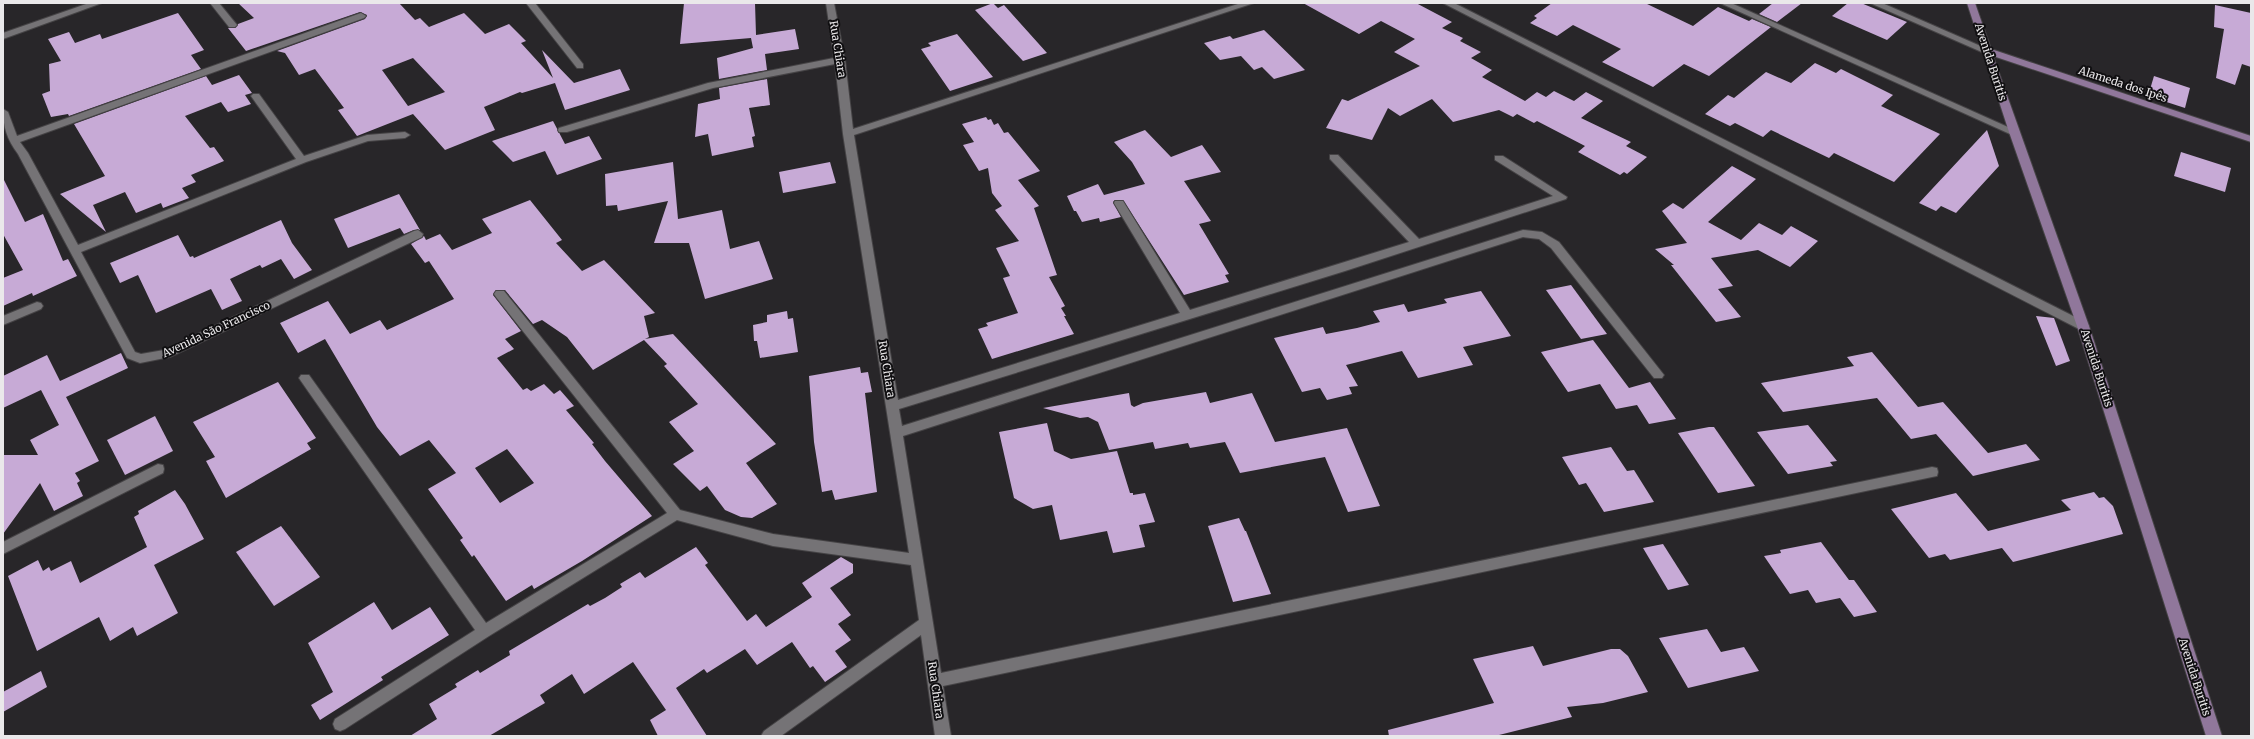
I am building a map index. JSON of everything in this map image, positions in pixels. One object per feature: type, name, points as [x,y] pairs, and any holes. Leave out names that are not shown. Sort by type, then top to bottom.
[{"type":"street","points":[[3,36],[98,3]]},
{"type":"street","points":[[214,3],[232,25]]},
{"type":"street","points":[[530,3],[580,66]]},
{"type":"street","name":"Rua Chiara","points":[[830,3],[840,60],[848,134],[893,406],[943,736]]},
{"type":"street","points":[[848,134],[1250,3]]},
{"type":"street","points":[[1446,3],[2083,326]]},
{"type":"street","points":[[1724,3],[2014,132]]},
{"type":"street","points":[[1874,3],[1987,51]]},
{"type":"street","name":"Avenida Buritis","points":[[1971,3],[2014,132],[2083,326],[2214,736]]},
{"type":"street","points":[[14,141],[361,16]]},
{"type":"street","name":"Alameda dos Ipês","points":[[1987,51],[2251,139]]},
{"type":"street","points":[[563,130],[711,85],[840,60]]},
{"type":"street","points":[[256,96],[302,160]]},
{"type":"street","name":"Avenida São Francisco","points":[[3,112],[14,141],[76,250],[131,355],[140,359],[166,354],[418,234]]},
{"type":"street","points":[[76,250],[302,160],[367,138],[405,136]]},
{"type":"street","points":[[1334,157],[1417,244]]},
{"type":"street","points":[[893,406],[1417,244],[1562,197],[1499,158]]},
{"type":"street","points":[[1119,203],[1187,315]]},
{"type":"street","points":[[897,433],[1406,272],[1518,234],[1527,233],[1546,238],[1555,245],[1658,375]]},
{"type":"street","points":[[500,294],[676,514],[773,540],[916,560]]},
{"type":"street","points":[[3,321],[37,306]]},
{"type":"street","points":[[305,378],[484,632]]},
{"type":"street","points":[[3,548],[158,469]]},
{"type":"street","points":[[935,681],[1932,472]]},
{"type":"street","points":[[340,724],[484,632],[676,514]]},
{"type":"street","points":[[769,736],[926,623]]},
{"type":"building","points":[[238,3],[399,3],[415,20],[420,18],[429,27],[464,13],[485,34],[509,24],[526,41],[521,43],[553,78],[542,50],[574,83],[620,69],[630,90],[565,110],[555,83],[522,93],[520,92],[484,107],[495,130],[445,150],[413,114],[357,136],[338,110],[344,108],[315,69],[299,75],[285,53],[277,51],[365,19],[367,15],[360,12],[246,51],[228,28],[235,28],[238,24],[254,18]],"holes":[[[413,58],[445,92],[408,106],[382,70]]]},
{"type":"building","points":[[684,3],[755,3],[756,35],[795,29],[799,49],[765,54],[767,70],[719,79],[717,58],[753,48],[751,38],[680,44]]},
{"type":"building","points":[[993,3],[998,8],[1004,5],[1047,53],[1023,61],[975,10]]},
{"type":"building","points":[[1303,3],[1416,3],[1452,22],[1442,28],[1463,38],[1460,41],[1481,52],[1471,58],[1492,70],[1482,77],[1525,101],[1537,92],[1546,97],[1554,91],[1574,101],[1586,92],[1603,101],[1581,118],[1631,142],[1626,146],[1647,157],[1627,174],[1624,172],[1620,175],[1578,152],[1585,146],[1537,121],[1534,123],[1517,114],[1513,117],[1499,110],[1453,122],[1432,99],[1400,116],[1388,108],[1372,140],[1326,128],[1342,99],[1348,101],[1420,66],[1394,52],[1415,39],[1381,21],[1359,34]]},
{"type":"building","points":[[1552,3],[1645,3],[1693,26],[1718,7],[1749,21],[1752,19],[1771,27],[1709,76],[1684,64],[1653,87],[1602,62],[1621,49],[1573,25],[1557,36],[1530,23],[1537,18],[1534,16]]},
{"type":"building","points":[[1773,3],[1802,3],[1777,22],[1759,14]]},
{"type":"building","points":[[1848,3],[1861,3],[1907,22],[1887,40],[1832,16]]},
{"type":"building","points":[[2215,5],[2251,13],[2251,67],[2242,64],[2235,85],[2216,78],[2224,29],[2214,27]]},
{"type":"building","points":[[178,13],[204,50],[191,55],[201,69],[69,116],[68,114],[51,117],[42,94],[50,91],[49,64],[61,61],[48,39],[69,32],[75,43],[100,34],[102,39]]},
{"type":"building","points":[[1264,30],[1305,70],[1274,79],[1262,67],[1254,70],[1241,56],[1220,60],[1204,43],[1230,36],[1233,39]]},
{"type":"building","points":[[957,34],[993,77],[950,91],[921,49],[931,46],[928,43]]},
{"type":"building","points":[[1815,63],[1836,73],[1841,69],[1893,95],[1881,106],[1940,134],[1894,182],[1834,153],[1829,158],[1771,130],[1763,137],[1735,123],[1730,126],[1705,114],[1728,95],[1734,98],[1766,72],[1791,83]]},
{"type":"building","points":[[239,75],[252,93],[245,95],[251,104],[228,112],[221,102],[185,116],[210,148],[214,147],[224,161],[191,175],[196,182],[182,188],[189,198],[163,208],[161,203],[136,213],[125,192],[93,205],[106,232],[60,194],[105,176],[74,124],[206,76],[212,85]]},
{"type":"building","points":[[2154,76],[2190,88],[2185,108],[2148,96]]},
{"type":"building","points":[[767,79],[770,105],[749,108],[755,136],[752,137],[754,147],[712,156],[708,134],[695,137],[698,104],[720,99],[719,88]]},
{"type":"building","points":[[986,117],[988,120],[991,119],[994,125],[998,123],[1004,133],[1008,132],[1040,171],[1018,180],[1039,206],[1034,208],[1057,275],[1049,277],[1065,306],[1061,308],[1074,334],[992,359],[978,329],[988,326],[986,323],[1018,313],[1003,278],[1010,276],[996,248],[1019,241],[995,210],[1002,206],[992,193],[988,168],[979,171],[963,145],[974,142],[962,124]]},
{"type":"building","points":[[553,121],[565,144],[589,136],[602,159],[557,175],[545,151],[513,162],[492,141]]},
{"type":"building","points":[[1145,130],[1171,157],[1202,145],[1221,172],[1184,181],[1211,221],[1199,224],[1229,274],[1225,275],[1229,282],[1184,295],[1123,200],[1115,200],[1113,202],[1121,217],[1100,222],[1099,218],[1082,222],[1076,211],[1074,211],[1067,196],[1098,184],[1104,195],[1145,184],[1132,162],[1114,142]]},
{"type":"building","points":[[1987,130],[1999,166],[1956,213],[1941,206],[1936,211],[1919,203]]},
{"type":"building","points":[[2181,152],[2231,168],[2225,192],[2174,176]]},
{"type":"building","points":[[673,162],[678,219],[722,210],[730,249],[759,241],[773,279],[705,299],[689,243],[654,243],[668,201],[618,211],[617,205],[606,206],[605,174]]},
{"type":"building","points":[[830,162],[836,183],[783,193],[779,172]]},
{"type":"building","points":[[1732,166],[1756,179],[1708,222],[1741,240],[1759,223],[1782,235],[1791,226],[1818,241],[1790,267],[1758,250],[1711,258],[1733,286],[1718,289],[1741,317],[1716,322],[1671,265],[1674,265],[1655,249],[1687,243],[1662,211],[1673,203],[1683,209]]},
{"type":"building","points":[[3,178],[25,222],[43,214],[63,261],[68,259],[77,276],[33,296],[32,293],[3,306],[3,278],[23,270],[3,234]]},
{"type":"building","points":[[399,194],[420,230],[414,230],[404,234],[400,228],[348,248],[334,219]]},
{"type":"building","points":[[530,200],[562,240],[556,243],[582,271],[604,260],[655,313],[644,316],[649,337],[645,339],[673,334],[776,444],[746,463],[777,504],[752,518],[741,517],[725,510],[707,486],[700,491],[673,464],[694,451],[669,422],[698,404],[664,366],[667,364],[644,340],[593,370],[567,337],[542,320],[533,324],[505,290],[496,290],[493,295],[521,331],[505,339],[514,349],[497,358],[523,390],[527,388],[531,391],[544,384],[554,394],[560,390],[574,406],[566,410],[594,443],[592,444],[605,461],[652,516],[582,561],[534,589],[532,585],[506,601],[474,555],[472,557],[460,540],[463,538],[428,489],[456,473],[429,440],[400,456],[377,427],[325,339],[298,353],[280,323],[328,301],[350,334],[380,320],[387,330],[454,299],[429,261],[425,263],[411,244],[424,236],[426,240],[440,234],[452,250],[492,233],[482,219]],"holes":[[[507,449],[534,483],[500,503],[475,468]]]},
{"type":"building","points":[[281,220],[292,243],[312,270],[294,279],[281,259],[262,268],[260,265],[230,279],[242,301],[222,310],[211,289],[156,313],[138,275],[120,283],[110,263],[178,235],[190,257],[193,256],[194,258]]},
{"type":"building","points":[[1571,285],[1607,334],[1581,339],[1546,290]]},
{"type":"building","points":[[1481,291],[1511,336],[1463,347],[1473,365],[1418,378],[1402,351],[1346,365],[1358,386],[1349,387],[1352,394],[1327,400],[1320,388],[1302,392],[1274,338],[1323,327],[1326,334],[1357,328],[1380,322],[1373,311],[1404,304],[1408,312],[1447,303],[1444,299]]},
{"type":"building","points":[[787,311],[788,319],[793,318],[798,352],[760,358],[757,341],[754,341],[753,325],[767,322],[767,315]]},
{"type":"building","points":[[2036,316],[2054,318],[2070,361],[2056,366]]},
{"type":"building","points":[[1593,340],[1629,388],[1650,382],[1676,419],[1649,424],[1637,405],[1616,409],[1600,384],[1568,392],[1541,352]]},
{"type":"building","points":[[1872,352],[1918,407],[1943,402],[1988,453],[2026,444],[2040,460],[1973,476],[1936,434],[1911,439],[1877,398],[1783,412],[1761,383],[1854,366],[1847,357]]},
{"type":"building","points":[[121,353],[128,368],[66,397],[99,461],[75,473],[80,481],[77,483],[83,496],[54,511],[40,483],[3,534],[3,455],[38,455],[30,440],[59,425],[41,390],[3,408],[3,376],[47,355],[60,381]]},
{"type":"building","points":[[860,367],[861,373],[868,372],[872,392],[865,393],[877,492],[835,500],[832,490],[822,492],[814,442],[809,376]]},
{"type":"building","points":[[278,382],[316,438],[307,443],[311,449],[226,498],[206,461],[215,457],[193,422]]},
{"type":"building","points":[[1206,392],[1210,403],[1252,393],[1275,442],[1347,428],[1380,506],[1348,512],[1325,457],[1240,473],[1225,442],[1190,448],[1188,443],[1155,449],[1153,442],[1109,450],[1098,422],[1088,417],[1080,418],[1043,408],[1129,393],[1131,405],[1134,407],[1143,403]]},
{"type":"building","points":[[155,416],[173,451],[125,475],[107,440]]},
{"type":"building","points":[[1047,423],[1054,451],[1071,459],[1117,451],[1130,493],[1133,493],[1133,495],[1145,493],[1155,522],[1139,525],[1145,547],[1113,553],[1107,531],[1060,540],[1052,505],[1033,509],[1014,498],[999,432]]},
{"type":"building","points":[[1808,425],[1837,461],[1830,462],[1833,466],[1788,474],[1757,432]]},
{"type":"building","points":[[1714,427],[1755,486],[1718,493],[1678,433]]},
{"type":"building","points":[[1611,447],[1627,471],[1634,470],[1654,502],[1604,512],[1586,483],[1579,485],[1562,457]]},
{"type":"building","points":[[175,490],[185,504],[204,539],[154,565],[178,613],[137,636],[133,627],[110,641],[99,617],[37,651],[8,576],[38,560],[43,571],[49,567],[51,571],[71,561],[80,583],[147,547],[134,517],[139,514],[138,511]]},
{"type":"building","points":[[2094,492],[2099,498],[2104,497],[2113,506],[2123,534],[2013,562],[2002,548],[1950,560],[1945,554],[1929,558],[1891,509],[1956,493],[1988,531],[2071,510],[2061,500]]},
{"type":"building","points":[[1239,518],[1246,531],[1271,594],[1233,602],[1208,526]]},
{"type":"building","points":[[281,526],[320,577],[274,606],[236,552]]},
{"type":"building","points":[[1821,542],[1849,580],[1854,580],[1877,612],[1854,617],[1840,598],[1816,603],[1808,590],[1790,594],[1764,556],[1781,553],[1780,550]]},
{"type":"building","points":[[1663,544],[1689,585],[1668,590],[1643,548]]},
{"type":"building","points":[[696,547],[708,563],[705,565],[747,621],[756,614],[766,627],[812,597],[802,583],[841,557],[853,564],[853,573],[830,588],[851,615],[838,624],[851,640],[835,651],[847,667],[825,682],[813,666],[810,668],[792,642],[757,665],[745,649],[707,673],[704,669],[676,688],[707,736],[658,736],[650,720],[666,710],[633,662],[584,694],[572,674],[540,695],[545,703],[489,736],[410,736],[437,719],[429,704],[457,687],[455,684],[478,670],[480,673],[510,655],[509,651],[588,604],[590,606],[605,598],[622,587],[620,584],[640,572],[645,578]]},
{"type":"building","points":[[374,602],[392,630],[430,607],[449,635],[381,677],[383,680],[320,720],[311,705],[333,692],[308,643]]},
{"type":"building","points":[[1707,629],[1721,652],[1744,647],[1759,671],[1688,688],[1659,638]]},
{"type":"building","points":[[1533,646],[1543,666],[1611,649],[1620,649],[1628,656],[1648,692],[1603,703],[1567,707],[1572,717],[1495,736],[1389,736],[1388,730],[1494,703],[1473,659]]},
{"type":"building","points":[[41,671],[47,687],[3,712],[3,692]]}]
